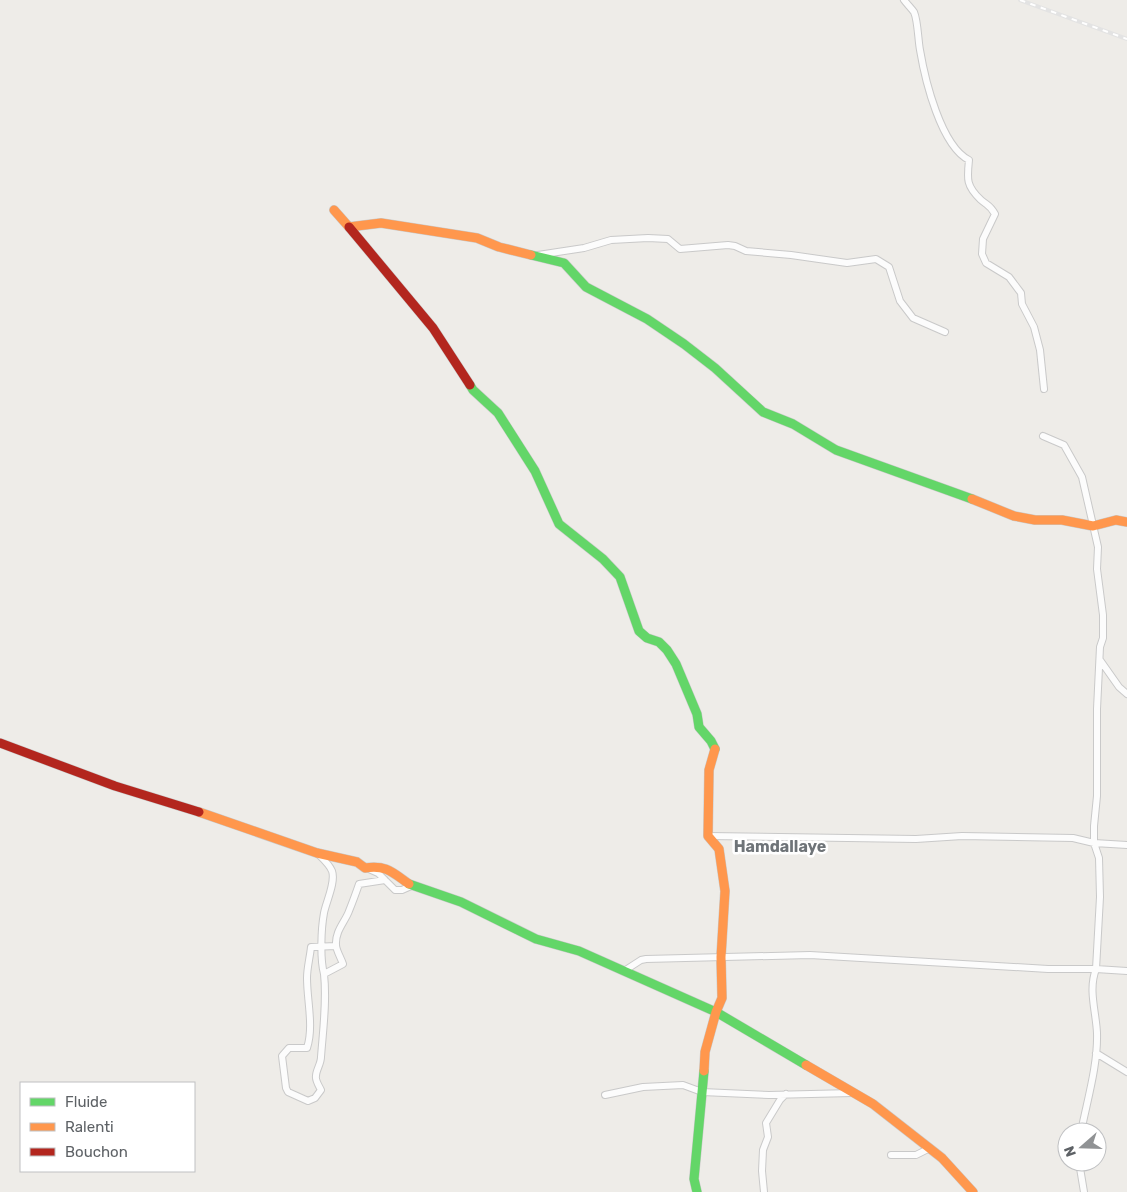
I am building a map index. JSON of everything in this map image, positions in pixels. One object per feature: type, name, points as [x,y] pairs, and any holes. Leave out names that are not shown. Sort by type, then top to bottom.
[{"type":"street","points":[[904,0],[914,13],[920,51],[941,124],[953,146],[969,160],[970,188],[983,202],[991,205],[995,214],[983,239],[982,254],[986,263],[1009,277],[1021,293],[1022,304],[1034,327],[1040,350],[1044,389]]},
{"type":"street","points":[[334,210],[433,328],[473,390],[498,413],[535,471],[559,524],[603,559],[620,577],[639,630],[647,638],[659,642],[676,664],[696,714],[699,727],[711,741],[714,749],[709,770],[708,836],[719,849],[725,891],[721,957],[722,998],[716,1012],[705,1052],[694,1179],[697,1192]]},
{"type":"street","points":[[350,228],[381,223],[477,238],[499,247],[564,263],[586,287],[646,319],[684,344],[715,368],[763,412],[793,424],[836,450],[992,506],[1014,516],[1035,520],[1062,520],[1093,526],[1116,520],[1127,522]]},
{"type":"street","points":[[532,256],[584,248],[611,240],[648,238],[668,239],[680,249],[728,245],[746,251],[847,263],[876,259],[889,267],[900,300],[913,318],[945,332]]},
{"type":"street","points":[[1043,436],[1064,445],[1082,476],[1098,547],[1097,569],[1103,615],[1096,710],[1098,796],[1094,843],[1098,858],[1100,898],[1096,969],[1092,991],[1097,1033],[1096,1053],[1083,1122]]},
{"type":"street","points":[[1100,660],[1119,687],[1127,694]]},
{"type":"street","points":[[0,743],[115,786],[240,825],[318,854],[357,862],[365,868],[372,870],[395,890],[402,890],[411,886]]},
{"type":"street","points":[[708,836],[916,839],[962,836],[1073,838],[1094,843],[1127,845]]},
{"type":"street","points":[[318,854],[332,872],[329,896],[323,918],[322,946],[321,958],[324,974],[324,1030],[321,1042],[321,1058],[316,1076],[321,1090],[315,1098],[308,1102],[288,1092],[282,1056],[288,1048],[307,1048],[310,1027],[307,974],[311,947],[322,946],[336,946]]},
{"type":"street","points":[[365,868],[380,866],[411,886],[461,902],[536,939],[579,951],[716,1012],[873,1104],[942,1158],[973,1192]]},
{"type":"street","points":[[324,974],[343,964],[336,946],[337,934],[357,894],[359,884],[385,880]]},
{"type":"street","points":[[624,971],[646,958],[810,955],[1048,969],[1127,971]]},
{"type":"street","points":[[1096,1053],[1127,1072]]},
{"type":"street","points":[[605,1096],[643,1087],[683,1085],[702,1092],[854,1093]]},
{"type":"street","points":[[764,1192],[762,1171],[763,1150],[768,1137],[766,1123],[780,1100],[786,1094]]},
{"type":"street","points":[[892,1155],[916,1155],[930,1148]]},
{"type":"street","points":[[1081,1172],[1084,1192]]},
{"type":"railway","points":[[1020,0],[1127,39]]},
{"type":"traffic: fast","points":[[531,255],[564,263],[586,287],[647,319],[684,344],[715,368],[763,412],[793,424],[836,450],[972,499]]},
{"type":"traffic: fast","points":[[470,385],[498,413],[535,471],[559,524],[603,559],[620,577],[639,631],[647,638],[659,642],[667,650],[676,664],[697,714],[699,727],[715,749]]},
{"type":"traffic: fast","points":[[409,884],[461,902],[536,939],[579,951],[716,1012],[806,1065]]},
{"type":"traffic: fast","points":[[697,1192],[694,1179],[704,1071]]},
{"type":"traffic: slow","points":[[334,210],[349,227],[381,223],[477,238],[499,247],[531,255]]},
{"type":"traffic: slow","points":[[972,499],[1014,516],[1035,520],[1062,520],[1093,526],[1116,520],[1127,522]]},
{"type":"traffic: slow","points":[[704,1071],[705,1052],[716,1012],[722,998],[721,957],[725,891],[719,849],[708,836],[709,770],[715,749]]},
{"type":"traffic: slow","points":[[199,812],[317,853],[357,862],[365,868],[384,869],[409,884]]},
{"type":"traffic: slow","points":[[806,1065],[873,1104],[942,1158],[973,1192]]},
{"type":"traffic: jam","points":[[349,227],[433,328],[470,385]]},
{"type":"traffic: jam","points":[[0,743],[115,786],[199,812]]},
{"type":"district","name":"Hamdallaye","points":[[780,846]]}]
